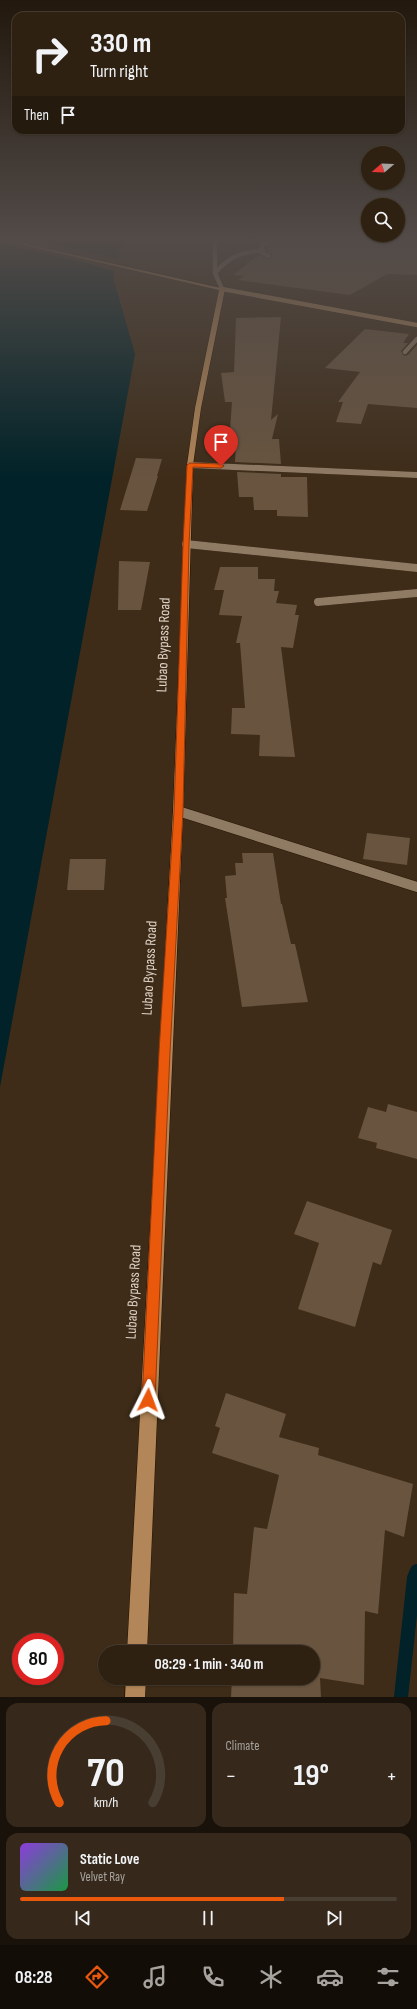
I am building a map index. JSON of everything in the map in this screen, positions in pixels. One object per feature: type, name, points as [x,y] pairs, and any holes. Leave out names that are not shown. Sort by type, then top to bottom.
[{"type":"highway","name":"Lubao Bypass Road","points":[[137,1645],[164,1052],[178,811],[186,544],[190,465],[198,408],[216,320]]},
{"type":"highway","points":[[135,1697],[136,1685]]},
{"type":"main road","points":[[391,320],[417,325]]},
{"type":"street","points":[[405,352],[417,339]]},
{"type":"street","points":[[190,465],[417,475]]},
{"type":"street","points":[[186,544],[417,568]]},
{"type":"street","points":[[318,602],[398,596],[417,593]]},
{"type":"street","points":[[178,811],[417,887]]},
{"type":"water","points":[[0,320],[125,320],[135,354],[0,1087]]},
{"type":"building","points":[[236,320],[281,320],[271,420],[278,414],[272,439],[279,439],[281,464],[235,462],[236,444],[229,444],[232,402],[225,402],[221,373],[234,372]]},
{"type":"building","points":[[365,329],[409,334],[403,343],[408,343],[401,351],[404,356],[408,355],[417,345],[417,408],[368,404],[361,424],[336,422],[343,402],[338,402],[360,372],[325,368]]},
{"type":"building","points":[[136,458],[162,459],[158,476],[147,511],[120,510]]},
{"type":"building","points":[[237,472],[281,474],[281,477],[307,477],[308,517],[277,516],[277,510],[254,510],[253,497],[239,497]]},
{"type":"building","points":[[119,561],[150,562],[141,610],[118,610]]},
{"type":"building","points":[[220,567],[258,567],[258,579],[275,579],[274,591],[279,591],[276,603],[297,605],[295,615],[299,615],[293,648],[281,647],[295,757],[259,756],[260,735],[231,734],[232,708],[245,708],[240,643],[236,643],[242,616],[219,615],[224,590],[214,590]]},
{"type":"building","points":[[367,833],[410,838],[407,865],[363,859]]},
{"type":"building","points":[[242,853],[273,853],[281,904],[291,944],[295,944],[308,1002],[242,1007],[225,898],[227,898],[225,876],[236,875],[235,863],[243,863]]},
{"type":"building","points":[[70,859],[106,859],[104,890],[67,890]]},
{"type":"building","points":[[388,1104],[417,1112],[417,1159],[376,1148],[377,1143],[358,1138],[368,1107],[386,1112]]},
{"type":"building","points":[[307,1201],[392,1230],[381,1265],[373,1262],[355,1327],[298,1309],[319,1243],[294,1234]]},
{"type":"building","points":[[226,1393],[286,1414],[279,1437],[319,1448],[318,1455],[413,1484],[404,1537],[385,1530],[378,1614],[365,1611],[364,1685],[320,1678],[320,1645],[233,1645],[234,1593],[247,1594],[254,1527],[267,1529],[279,1475],[212,1453],[220,1428],[215,1426]]},
{"type":"building","points":[[320,1678],[321,1697],[231,1697],[232,1685],[320,1685]]},
{"type":"waterway","points":[[401,1697],[414,1578],[417,1571]]},
{"type":"route","points":[[148,1400],[164,1052],[178,811],[186,544],[190,465],[221,466]]}]
